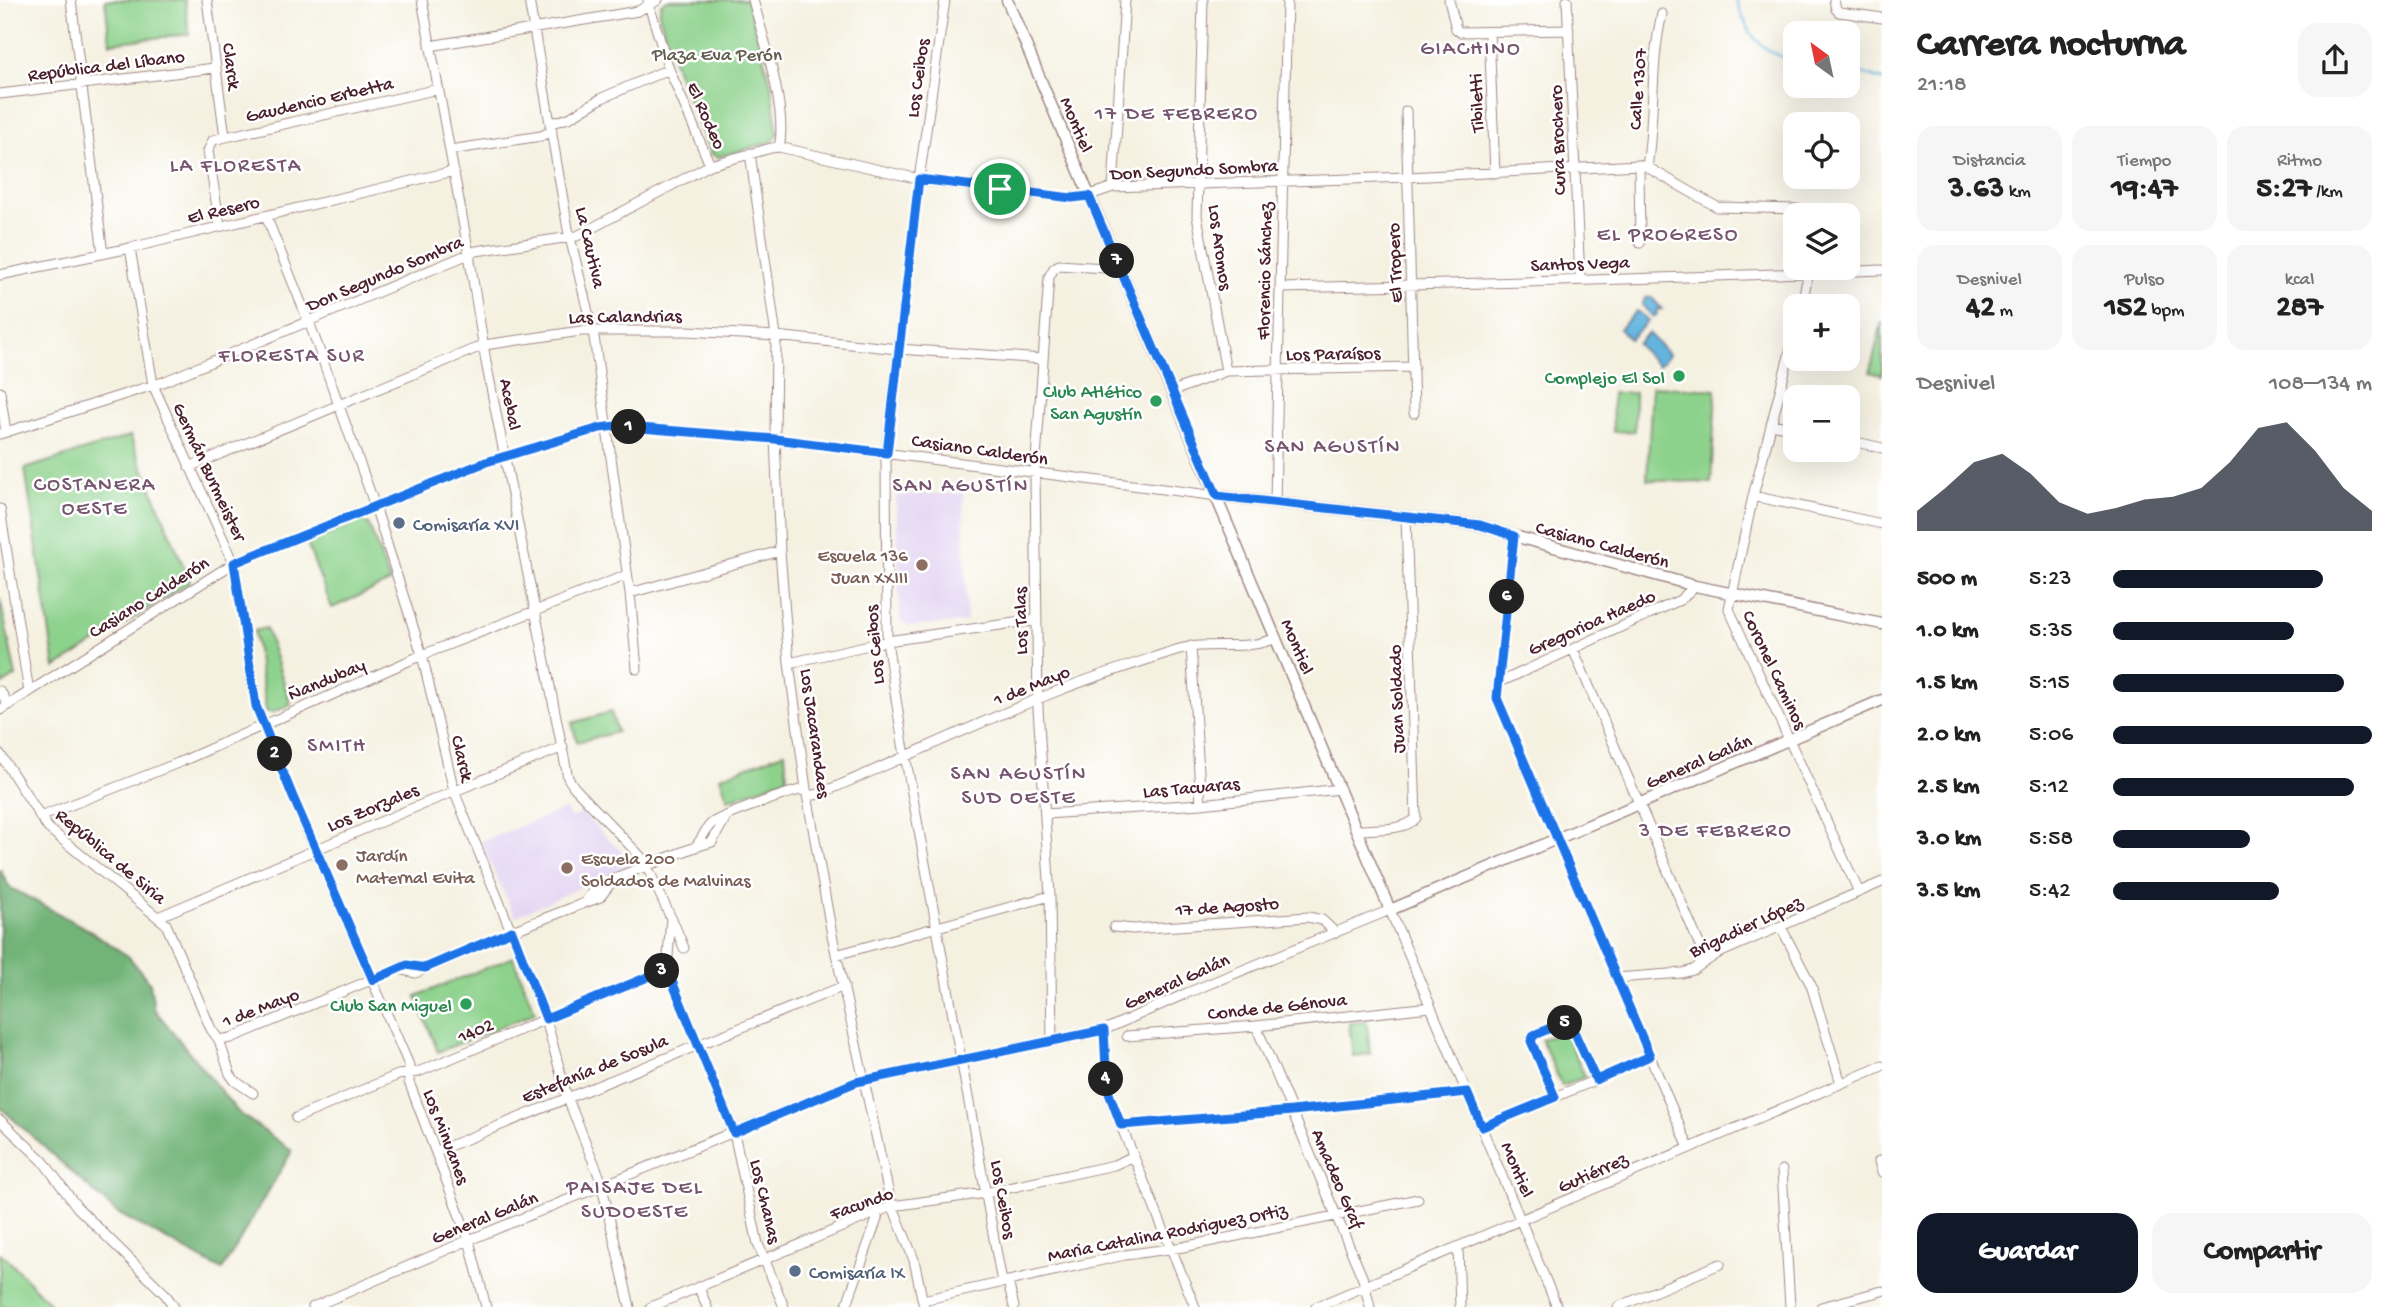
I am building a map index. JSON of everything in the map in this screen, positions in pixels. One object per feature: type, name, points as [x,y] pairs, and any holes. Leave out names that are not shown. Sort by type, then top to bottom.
[{"type":"street","points":[[71,0],[103,254]]},
{"type":"street","name":"Clarck","points":[[207,0],[225,137]]},
{"type":"street","name":"Acebal","points":[[422,0],[484,345],[570,783],[648,866]]},
{"type":"street","name":"La Cautiva","points":[[528,0],[570,238],[593,330],[630,593],[637,669]]},
{"type":"street","points":[[753,0],[775,84],[782,132],[779,147]]},
{"type":"street","name":"Los Ceibos","points":[[945,0],[919,179],[887,453],[887,641],[986,1193],[1005,1281],[1014,1307]]},
{"type":"street","name":"Montiel","points":[[1007,0],[1557,1307]]},
{"type":"street","points":[[1113,187],[1125,0]]},
{"type":"street","name":"Los Aromos","points":[[1203,0],[1197,207],[1226,371]]},
{"type":"street","name":"Florencio Sánchez","points":[[1275,501],[1287,0]]},
{"type":"street","points":[[1449,0],[1458,31],[1569,30]]},
{"type":"street","name":"Cura Brochero","points":[[1567,0],[1580,279]]},
{"type":"street","points":[[1834,0],[1839,12],[1882,18]]},
{"type":"street","points":[[430,46],[638,11],[652,2]]},
{"type":"street","name":"El Rodeo","points":[[652,2],[669,69],[710,164]]},
{"type":"street","name":"Calle 1307","points":[[1640,243],[1643,166],[1662,14]]},
{"type":"street","name":"Tibiletti","points":[[1489,32],[1495,173]]},
{"type":"street","name":"República del Líbano","points":[[0,94],[215,68]]},
{"type":"street","points":[[450,150],[541,136],[551,127],[602,98],[669,69]]},
{"type":"street","name":"Gaudencio Erbetta","points":[[220,226],[208,151],[213,140],[438,89]]},
{"type":"street","name":"El Tropero","points":[[1406,111],[1414,413]]},
{"type":"street","name":"Don Segundo Sombra","points":[[3,433],[153,385],[469,254],[570,238],[584,233],[710,164],[779,147],[919,179],[1072,198],[1089,196],[1113,187],[1643,166]]},
{"type":"street","name":"Los Jacarandaes","points":[[750,153],[776,336],[775,439],[780,551],[789,663],[807,793],[836,955],[892,1206],[914,1260],[923,1304]]},
{"type":"street","points":[[1643,166],[1717,207],[1783,209]]},
{"type":"street","name":"El Resero","points":[[0,275],[130,248],[454,171]]},
{"type":"street","name":"Clarck","points":[[266,216],[309,322],[375,506],[422,655],[454,791],[546,1019],[567,1097],[602,1187],[630,1307]]},
{"type":"street","name":"Germán Burmeister","points":[[130,248],[153,385],[234,563],[254,699],[373,980]]},
{"type":"street","name":"Los Talas","points":[[1052,1042],[1050,895],[1038,699],[1035,473],[1049,277],[1054,268],[1066,265],[1105,268],[1119,265]]},
{"type":"street","name":"Santos Vega","points":[[1860,270],[1882,270]]},
{"type":"street","name":"Santos Vega","points":[[1280,288],[1783,271]]},
{"type":"street","name":"Las Calandrias","points":[[190,467],[484,345],[593,330],[776,336],[898,349],[1043,359]]},
{"type":"street","name":"Los Paraísos","points":[[1173,391],[1226,371],[1414,367]]},
{"type":"street","name":"Coronel Caminos","points":[[1785,371],[1753,496],[1729,609],[1859,892]]},
{"type":"street","points":[[0,392],[3,433]]},
{"type":"street","points":[[1771,424],[1783,426]]},
{"type":"street","name":"Casiano Calderón","points":[[4,707],[234,563],[505,456],[576,433],[608,427],[775,439],[1217,496],[1480,525],[1695,586],[1882,624]]},
{"type":"street","points":[[1860,443],[1882,448]]},
{"type":"street","points":[[1753,496],[1882,524]]},
{"type":"street","points":[[0,509],[4,558],[29,692]]},
{"type":"street","name":"Juan Soldado","points":[[1357,830],[1409,824],[1416,818],[1406,517]]},
{"type":"street","points":[[1514,536],[1497,692],[1500,706],[1689,1148]]},
{"type":"street","points":[[630,593],[780,551]]},
{"type":"street","name":"Ñandubay","points":[[40,817],[178,762],[422,655],[627,575]]},
{"type":"street","name":"Gregorioa Haedo","points":[[1498,683],[1680,600],[1695,586]]},
{"type":"street","points":[[789,663],[887,641],[1036,620]]},
{"type":"street","name":"1 de Mayo","points":[[648,866],[695,847],[713,822],[788,792],[819,793],[1038,699],[1191,646],[1257,643],[1276,638]]},
{"type":"street","points":[[1191,646],[1201,804]]},
{"type":"street","points":[[1573,649],[1706,960]]},
{"type":"street","points":[[0,691],[4,707]]},
{"type":"street","name":"General Galán","points":[[313,1307],[848,1084],[1104,1030],[1558,840],[1882,699]]},
{"type":"street","name":"Los Zorzales","points":[[158,917],[563,747]]},
{"type":"street","name":"República de Siria","points":[[0,754],[54,834],[169,928],[211,1029],[219,1040],[230,1074],[235,1081],[253,1093]]},
{"type":"street","name":"Las Tacuaras","points":[[1045,814],[1201,804],[1340,789]]},
{"type":"street","points":[[512,931],[585,902],[598,885],[648,866]]},
{"type":"street","name":"Los Chanas","points":[[648,866],[671,918],[667,969],[734,1133],[758,1244],[784,1307]]},
{"type":"street","name":"Brigadier López","points":[[1617,978],[1693,970],[1706,960],[1882,882]]},
{"type":"street","points":[[836,955],[1050,895]]},
{"type":"street","name":"17 de Agosto","points":[[1114,927],[1133,929],[1308,917],[1322,920],[1336,933]]},
{"type":"street","points":[[671,918],[684,948]]},
{"type":"street","points":[[1781,927],[1815,997],[1841,1083]]},
{"type":"street","name":"1 de Mayo","points":[[219,1040],[231,1038],[411,964],[425,968],[512,931]]},
{"type":"street","name":"1402","points":[[296,1118],[667,969]]},
{"type":"street","name":"Los Minuanes","points":[[373,980],[409,1065],[410,1086],[469,1240],[486,1307]]},
{"type":"street","name":"Estefanía de Sosula","points":[[437,1151],[844,986]]},
{"type":"street","name":"Conde de Génova","points":[[1127,1036],[1256,1026],[1430,1007]]},
{"type":"street","points":[[1555,1097],[1531,1041],[1534,1035],[1562,1023],[1572,1027],[1596,1080]]},
{"type":"street","name":"Amadeo Graf","points":[[1256,1026],[1365,1286],[1370,1307]]},
{"type":"street","points":[[1104,1030],[1107,1088],[1193,1302],[1186,1307]]},
{"type":"street","points":[[1482,1127],[1650,1056]]},
{"type":"street","name":"Gutiérrez","points":[[1316,1307],[1882,1066]]},
{"type":"street","points":[[1121,1125],[1292,1111],[1467,1092]]},
{"type":"street","points":[[0,1121],[43,1161],[77,1207],[165,1294],[174,1307]]},
{"type":"street","name":"Facundo","points":[[652,1307],[892,1206],[986,1193],[1114,1166],[1134,1156]]},
{"type":"street","points":[[1879,1161],[1882,1172]]},
{"type":"street","points":[[1782,1170],[1790,1307]]},
{"type":"street","name":"Maria Catalina Rodriguez Ortiz","points":[[923,1304],[1005,1281],[1125,1255],[1170,1249],[1418,1199]]},
{"type":"street","points":[[846,1307],[878,1211]]},
{"type":"street","points":[[1458,1247],[1460,1307]]},
{"type":"street","points":[[1618,1307],[1720,1264]]},
{"type":"street","points":[[699,1288],[707,1307]]},
{"type":"street","points":[[1821,1307],[1882,1291]]},
{"type":"shaded area","points":[[963,493],[967,622],[909,626],[900,620],[896,495]]},
{"type":"shaded area","points":[[566,809],[570,818],[582,813],[633,863],[515,917],[480,842]]},
{"type":"green space","points":[[105,0],[185,0],[189,34],[110,43]]},
{"type":"green space","name":"Plaza Eva Perón","points":[[667,0],[747,0],[771,84],[778,134],[772,142],[718,157],[711,154],[677,72],[659,14],[661,4]]},
{"type":"green space","points":[[1882,322],[1882,375],[1870,372]]},
{"type":"green space","points":[[1652,386],[1716,390],[1711,483],[1647,480]]},
{"type":"green space","points":[[1612,393],[1635,393],[1635,431],[1613,432]]},
{"type":"green space","points":[[130,436],[190,582],[55,668],[25,469]]},
{"type":"green space","points":[[362,519],[369,525],[390,582],[332,608],[307,544]]},
{"type":"green space","points":[[0,598],[16,676],[4,684],[0,678]]},
{"type":"green space","points":[[266,628],[291,705],[271,713],[266,711],[254,631]]},
{"type":"green space","points":[[611,712],[617,732],[577,742],[572,723]]},
{"type":"green space","points":[[785,752],[787,778],[728,800],[720,777]]},
{"type":"green space","points":[[0,869],[9,887],[89,930],[129,957],[150,983],[154,1009],[238,1112],[292,1151],[222,1270],[117,1213],[0,1107]]},
{"type":"green space","points":[[513,957],[535,1013],[438,1052],[416,996]]},
{"type":"green space","points":[[1367,1021],[1370,1054],[1353,1056],[1349,1023]]},
{"type":"green space","points":[[1566,1032],[1585,1077],[1562,1086],[1541,1039]]},
{"type":"green space","points":[[0,1253],[7,1259],[53,1307],[0,1307]]},
{"type":"water","points":[[1651,297],[1662,309],[1656,310],[1657,314],[1653,317],[1642,305],[1645,298]]},
{"type":"water","points":[[1637,311],[1648,321],[1630,339],[1619,329]]},
{"type":"water","points":[[1648,333],[1669,355],[1658,366],[1637,344]]},
{"type":"waterway","points":[[1736,0],[1745,23],[1756,40],[1763,47],[1783,57]]},
{"type":"waterway","points":[[1860,72],[1882,80]]},
{"type":"place","name":"Complejo El Sol","points":[[1679,376]]},
{"type":"place","name":"Club Atlético San Agustín","points":[[1156,401]]},
{"type":"place","name":"Comisaría XVI","points":[[399,523]]},
{"type":"place","name":"Escuela 136 Juan XXIII","points":[[922,565]]},
{"type":"place","name":"Jardín Maternal Evita","points":[[342,865]]},
{"type":"place","name":"Escuela 200 Soldados de Malvinas","points":[[567,868]]},
{"type":"place","name":"Club San Miguel","points":[[466,1004]]},
{"type":"place","name":"Comisaría IX","points":[[795,1271]]},
{"type":"district","name":"GIACHINO","points":[[1471,47]]},
{"type":"district","name":"17 DE FEBRERO","points":[[1177,112]]},
{"type":"district","name":"LA FLORESTA","points":[[236,164]]},
{"type":"district","name":"EL PROGRESO","points":[[1668,233]]},
{"type":"district","name":"FLORESTA SUR","points":[[292,354]]},
{"type":"district","name":"SAN AGUSTÍN","points":[[1333,445]]},
{"type":"district","name":"SAN AGUSTÍN","points":[[961,484]]},
{"type":"district","name":"COSTANERA OESTE","points":[[95,495]]},
{"type":"district","name":"SMITH","points":[[337,744]]},
{"type":"district","name":"SAN AGUSTÍN SUD OESTE","points":[[1019,784]]},
{"type":"district","name":"3 DE FEBRERO","points":[[1716,829]]},
{"type":"district","name":"PAISAJE DEL SUDOESTE","points":[[635,1198]]},
{"type":"route","points":[[919,179],[1000,189],[1072,198],[1089,196],[1217,496],[1480,525],[1514,536],[1497,698],[1650,1056],[1596,1080],[1572,1027],[1562,1023],[1534,1035],[1531,1041],[1555,1097],[1482,1127],[1467,1092],[1292,1111],[1121,1125],[1107,1088],[1104,1030],[856,1082],[734,1133],[667,969],[546,1019],[512,931],[425,968],[411,964],[373,980],[256,706],[234,563],[486,462],[600,428],[616,426],[775,439],[887,453],[919,179]]}]
